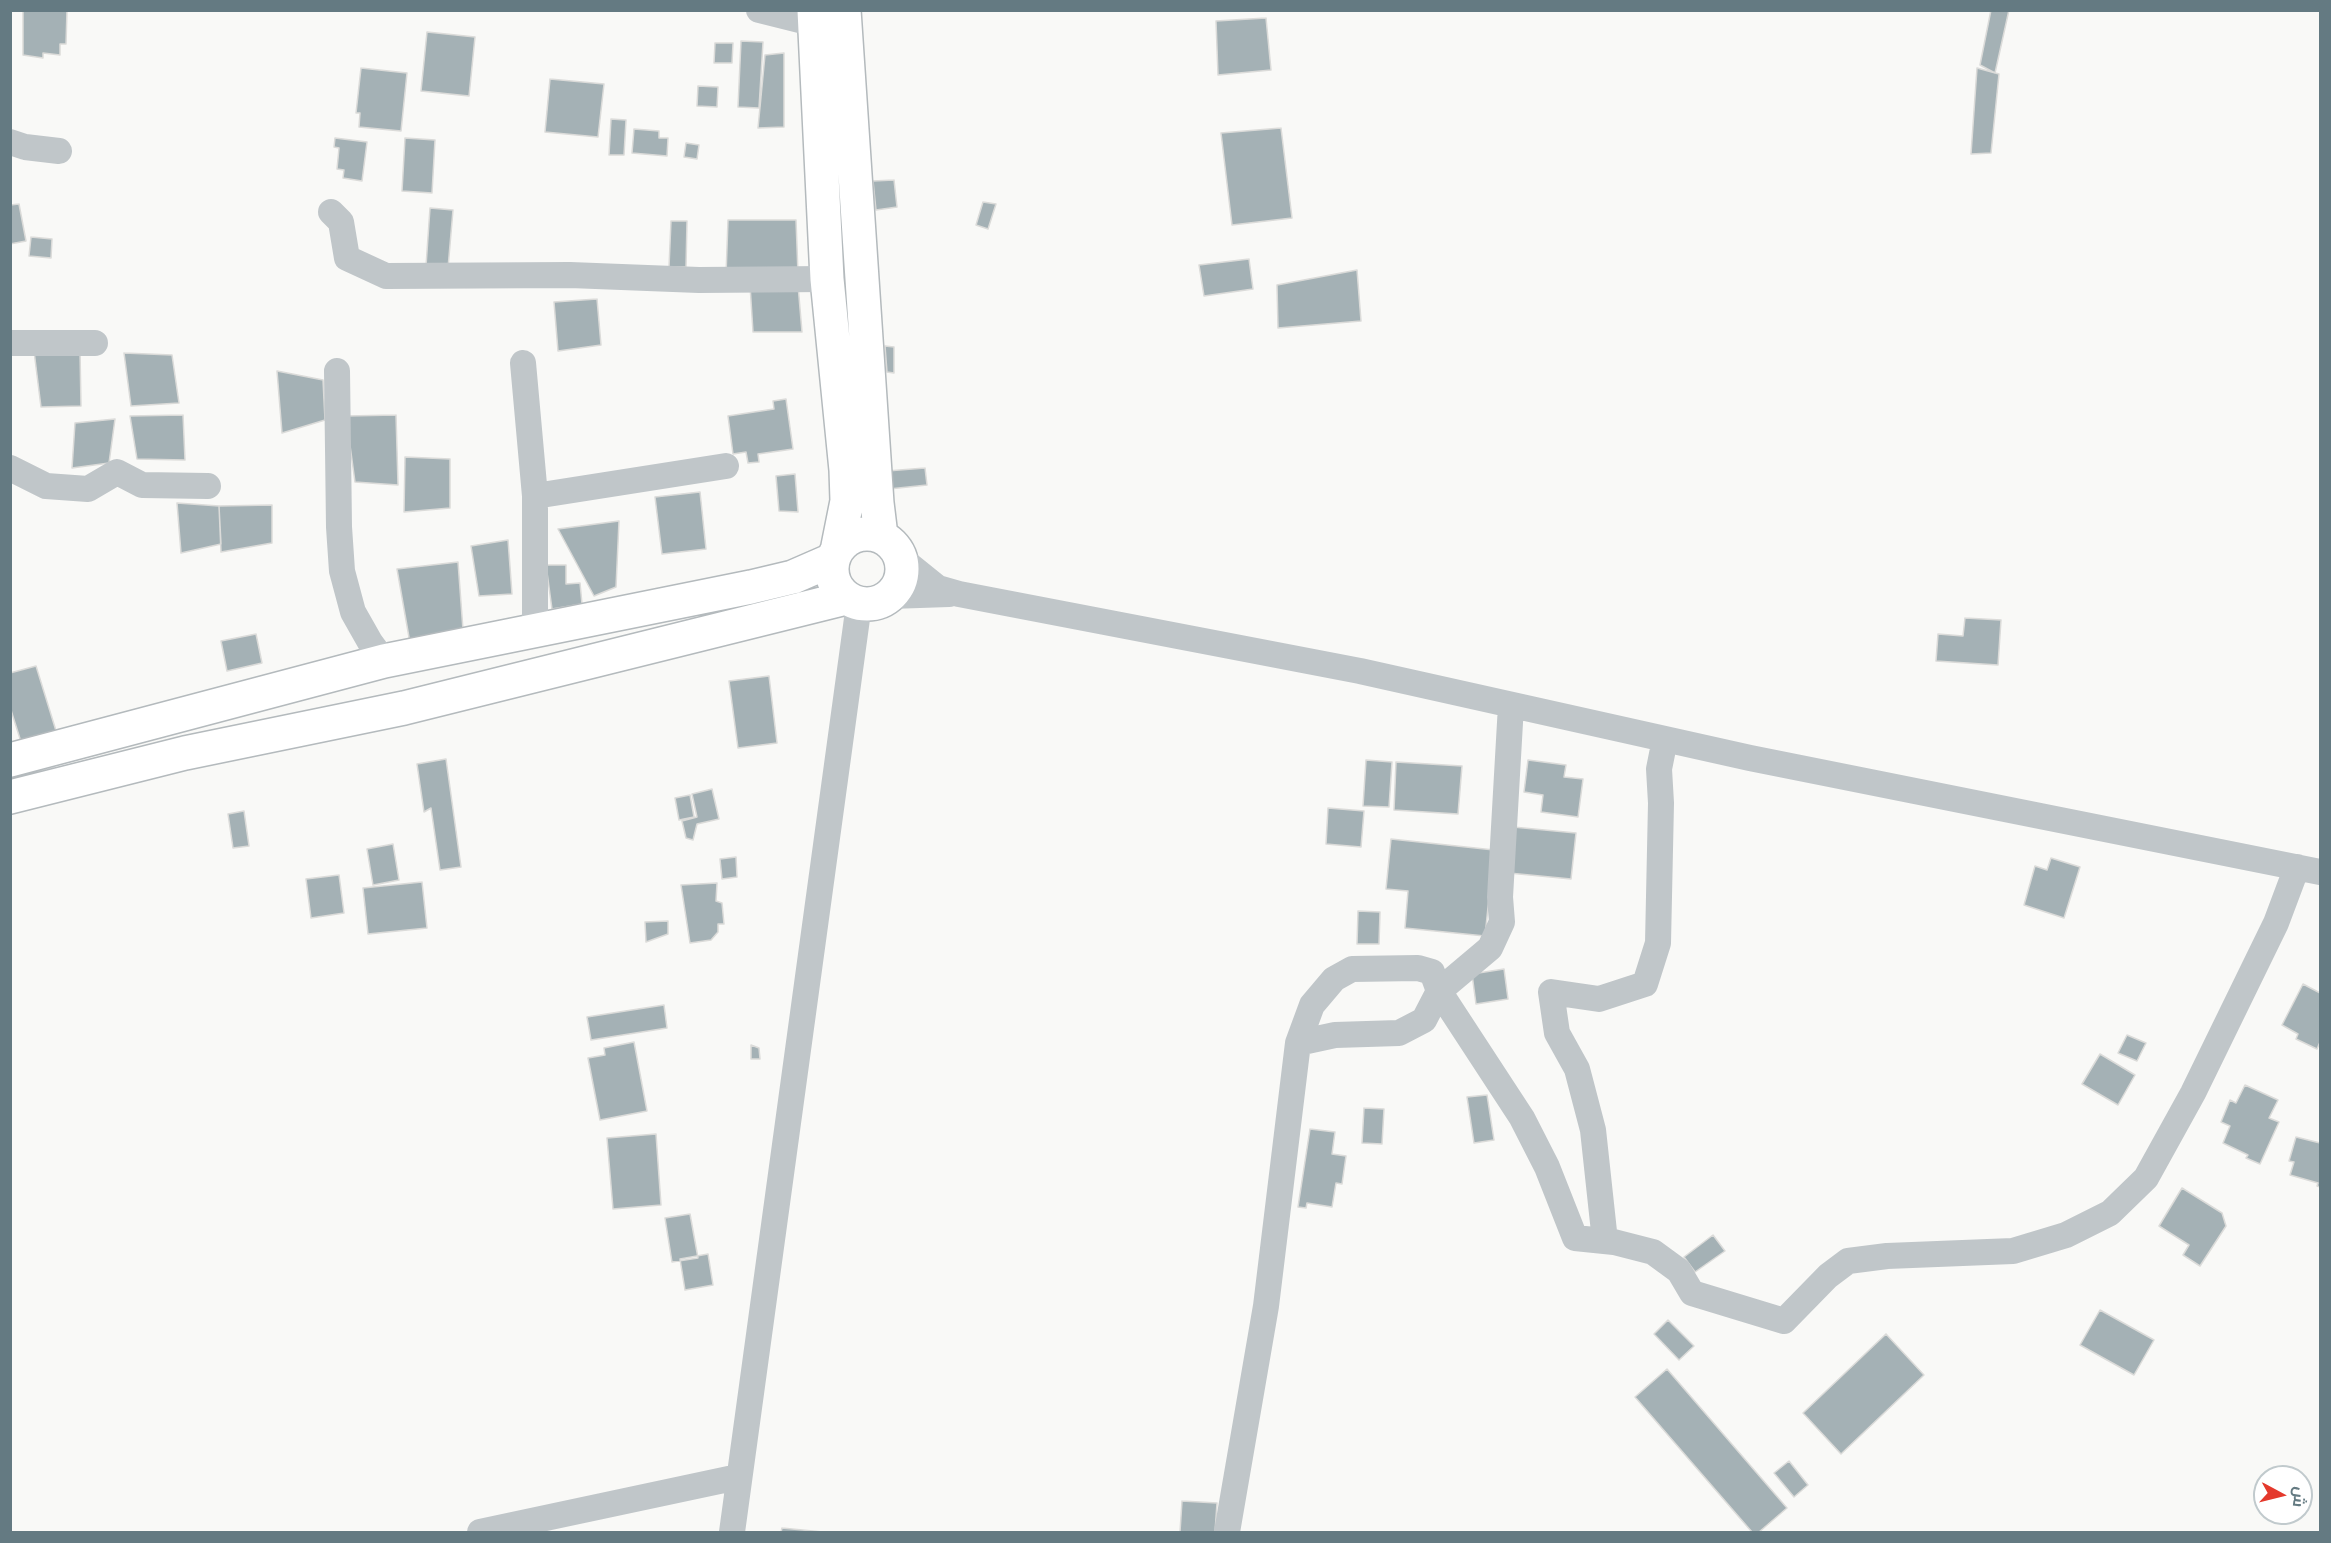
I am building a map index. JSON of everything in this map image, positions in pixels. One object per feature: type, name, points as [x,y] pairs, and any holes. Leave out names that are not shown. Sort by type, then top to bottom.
[{"type":"main road","points":[[824,15],[827,279],[847,501],[835,553],[835,583],[853,601]]},
{"type":"main road","points":[[10,797],[185,753],[405,708],[853,601],[873,604],[890,596],[901,580],[877,502],[875,451],[824,15]]},
{"type":"main road","points":[[10,760],[384,661],[793,577],[835,553],[851,536],[866,533],[891,547]]},
{"type":"street","points":[[759,10],[824,15]]},
{"type":"street","points":[[10,142],[25,147],[59,151]]},
{"type":"street","points":[[332,212],[341,222],[347,258],[386,276],[570,275],[699,280],[827,279]]},
{"type":"street","points":[[10,343],[95,343]]},
{"type":"street","points":[[523,363],[535,496],[535,629]]},
{"type":"street","points":[[337,371],[339,527],[342,571],[353,612],[384,661]]},
{"type":"street","points":[[535,496],[726,465]]},
{"type":"street","points":[[10,468],[46,486],[88,489],[117,472],[142,485],[208,486]]},
{"type":"street","points":[[891,547],[938,588],[959,594],[1360,671],[1750,758],[2309,869],[2276,923],[2193,1093],[2146,1178],[2110,1213],[2066,1235],[2013,1251],[1898,1256],[1848,1262],[1828,1276],[1784,1321],[1692,1293],[1679,1270],[1653,1252],[1605,1241],[1575,1238],[1551,1178],[1522,1118],[1440,991],[1432,972],[1418,968],[1352,969],[1334,979],[1312,1005],[1298,1043],[1266,1306],[1227,1533]]},
{"type":"street","points":[[890,596],[959,594]]},
{"type":"street","points":[[732,1533],[853,601]]},
{"type":"street","points":[[1298,1043],[1335,1035],[1399,1033],[1424,1020],[1440,991],[1490,948],[1502,922],[1500,897],[1511,705]]},
{"type":"street","points":[[1605,1241],[1593,1130],[1577,1069],[1557,1033],[1551,992],[1599,999],[1646,984],[1658,943],[1661,802],[1659,769],[1665,739]]},
{"type":"street","points":[[480,1533],[738,1477]]},
{"type":"building","points":[[23,10],[67,10],[66,44],[60,44],[60,55],[43,53],[43,58],[23,55]]},
{"type":"building","points":[[1991,10],[2009,10],[1995,73],[1980,65]]},
{"type":"building","points":[[1266,18],[1271,70],[1218,75],[1216,21]]},
{"type":"building","points":[[427,32],[475,37],[469,96],[421,91]]},
{"type":"building","points":[[741,41],[763,42],[759,108],[738,107]]},
{"type":"building","points":[[715,43],[733,43],[732,63],[714,63]]},
{"type":"building","points":[[784,53],[784,127],[758,128],[765,55]]},
{"type":"building","points":[[361,68],[407,73],[401,131],[359,127],[360,113],[356,113]]},
{"type":"building","points":[[1977,68],[1999,74],[1991,153],[1971,154]]},
{"type":"building","points":[[550,79],[604,84],[598,137],[545,132]]},
{"type":"building","points":[[698,86],[718,87],[717,107],[697,106]]},
{"type":"building","points":[[611,119],[626,120],[624,155],[609,155]]},
{"type":"building","points":[[1281,128],[1292,218],[1232,225],[1221,133]]},
{"type":"building","points":[[634,129],[659,131],[659,138],[668,138],[667,156],[632,153]]},
{"type":"building","points":[[335,138],[367,142],[362,181],[343,178],[344,170],[337,169],[339,148],[334,147]]},
{"type":"building","points":[[405,138],[435,140],[432,193],[402,191]]},
{"type":"building","points":[[686,143],[699,145],[697,159],[684,157]]},
{"type":"building","points":[[894,180],[897,207],[876,210],[873,181]]},
{"type":"building","points":[[983,202],[996,204],[988,229],[976,225]]},
{"type":"building","points":[[19,204],[26,241],[10,244],[10,205]]},
{"type":"building","points":[[430,208],[453,210],[448,268],[426,266]]},
{"type":"building","points":[[728,220],[796,220],[798,274],[726,275]]},
{"type":"building","points":[[671,221],[687,221],[686,267],[669,267]]},
{"type":"building","points":[[31,237],[52,239],[51,258],[29,256]]},
{"type":"building","points":[[1249,259],[1253,289],[1204,296],[1199,265]]},
{"type":"building","points":[[1357,270],[1361,321],[1278,328],[1277,285]]},
{"type":"building","points":[[750,285],[798,285],[802,332],[753,332]]},
{"type":"building","points":[[597,299],[601,345],[558,351],[554,302]]},
{"type":"building","points":[[885,346],[894,347],[894,373],[887,372]]},
{"type":"building","points":[[34,351],[80,351],[81,406],[41,407]]},
{"type":"building","points":[[124,353],[172,355],[179,403],[131,406]]},
{"type":"building","points":[[277,371],[323,380],[325,420],[282,433]]},
{"type":"building","points":[[786,399],[793,449],[758,454],[759,462],[748,463],[746,452],[733,454],[728,416],[774,409],[773,401]]},
{"type":"building","points":[[183,415],[185,460],[137,459],[130,416]]},
{"type":"building","points":[[396,415],[398,485],[355,482],[346,416]]},
{"type":"building","points":[[115,419],[109,463],[72,468],[75,423]]},
{"type":"building","points":[[405,457],[450,459],[450,508],[404,512]]},
{"type":"building","points":[[925,468],[927,485],[889,489],[887,471]]},
{"type":"building","points":[[795,474],[798,512],[779,511],[776,476]]},
{"type":"building","points":[[700,492],[706,549],[662,554],[655,497]]},
{"type":"building","points":[[177,503],[219,506],[221,544],[181,553]]},
{"type":"building","points":[[272,505],[272,543],[221,552],[219,506]]},
{"type":"building","points":[[619,521],[616,587],[594,596],[558,529]]},
{"type":"building","points":[[508,540],[512,594],[479,596],[471,546]]},
{"type":"building","points":[[458,562],[463,630],[410,643],[397,569]]},
{"type":"building","points":[[546,565],[566,565],[566,584],[580,583],[582,604],[552,609]]},
{"type":"building","points":[[1965,618],[2001,620],[1998,665],[1936,661],[1938,634],[1963,636]]},
{"type":"building","points":[[256,634],[262,663],[227,671],[221,641]]},
{"type":"building","points":[[36,666],[57,734],[22,745],[10,707],[10,673]]},
{"type":"building","points":[[769,676],[777,743],[738,748],[729,681]]},
{"type":"building","points":[[446,759],[461,867],[440,870],[431,808],[424,812],[417,764]]},
{"type":"building","points":[[1366,760],[1392,762],[1389,807],[1363,806]]},
{"type":"building","points":[[1528,760],[1566,765],[1564,777],[1583,779],[1578,817],[1541,812],[1543,795],[1524,792]]},
{"type":"building","points":[[1396,762],[1462,766],[1458,814],[1394,810]]},
{"type":"building","points":[[712,789],[719,819],[697,824],[693,840],[686,838],[682,821],[697,817],[692,794]]},
{"type":"building","points":[[690,795],[694,817],[679,820],[675,798]]},
{"type":"building","points":[[1328,808],[1364,811],[1361,847],[1326,844]]},
{"type":"building","points":[[244,811],[249,846],[233,848],[228,814]]},
{"type":"building","points":[[1513,827],[1576,833],[1571,879],[1509,873]]},
{"type":"building","points":[[1391,839],[1494,850],[1485,936],[1405,928],[1408,891],[1386,889]]},
{"type":"building","points":[[393,844],[399,880],[373,885],[367,849]]},
{"type":"building","points":[[736,857],[737,877],[722,879],[720,859]]},
{"type":"building","points":[[2051,858],[2080,867],[2064,918],[2024,905],[2035,866],[2047,870]]},
{"type":"building","points":[[339,875],[344,913],[311,918],[306,879]]},
{"type":"building","points":[[422,882],[427,928],[368,934],[363,888]]},
{"type":"building","points":[[717,883],[716,901],[722,903],[724,924],[718,924],[718,932],[711,940],[690,943],[681,885]]},
{"type":"building","points":[[1358,911],[1380,912],[1379,944],[1357,944]]},
{"type":"building","points":[[668,921],[668,934],[646,942],[645,922]]},
{"type":"building","points":[[1504,969],[1508,999],[1476,1004],[1472,974]]},
{"type":"building","points":[[2303,984],[2320,993],[2320,1042],[2317,1049],[2296,1039],[2298,1034],[2282,1025]]},
{"type":"building","points":[[664,1005],[667,1028],[591,1040],[587,1017]]},
{"type":"building","points":[[2127,1035],[2146,1043],[2137,1061],[2118,1053]]},
{"type":"building","points":[[634,1042],[647,1111],[600,1120],[588,1058],[605,1055],[604,1048]]},
{"type":"building","points":[[751,1045],[759,1048],[760,1059],[751,1059]]},
{"type":"building","points":[[2100,1054],[2135,1075],[2118,1105],[2082,1084]]},
{"type":"building","points":[[2245,1085],[2278,1100],[2269,1118],[2279,1122],[2260,1164],[2246,1158],[2248,1155],[2223,1143],[2230,1126],[2221,1122],[2230,1100],[2236,1103]]},
{"type":"building","points":[[1487,1095],[1494,1140],[1474,1143],[1467,1097]]},
{"type":"building","points":[[1364,1108],[1384,1109],[1382,1144],[1362,1143]]},
{"type":"building","points":[[1310,1129],[1335,1132],[1332,1154],[1346,1156],[1342,1184],[1336,1183],[1332,1207],[1307,1203],[1306,1208],[1298,1207]]},
{"type":"building","points":[[656,1134],[661,1205],[613,1209],[607,1138]]},
{"type":"building","points":[[2296,1137],[2320,1143],[2320,1187],[2317,1186],[2318,1183],[2290,1175],[2294,1162],[2289,1161]]},
{"type":"building","points":[[2182,1188],[2222,1213],[2226,1226],[2200,1266],[2183,1255],[2189,1245],[2159,1226]]},
{"type":"building","points":[[690,1214],[698,1258],[672,1262],[665,1218]]},
{"type":"building","points":[[1713,1235],[1725,1251],[1695,1272],[1684,1257]]},
{"type":"building","points":[[708,1254],[713,1285],[685,1290],[680,1259]]},
{"type":"building","points":[[2100,1310],[2154,1340],[2134,1375],[2080,1345]]},
{"type":"building","points":[[1668,1320],[1694,1346],[1679,1360],[1654,1334]]},
{"type":"building","points":[[1886,1334],[1924,1375],[1841,1454],[1803,1413]]},
{"type":"building","points":[[1667,1369],[1787,1508],[1759,1532],[1752,1532],[1635,1397]]},
{"type":"building","points":[[1789,1461],[1808,1485],[1794,1497],[1774,1473]]},
{"type":"building","points":[[1182,1501],[1217,1503],[1215,1532],[1180,1532]]},
{"type":"building","points":[[782,1528],[823,1532],[781,1532]]}]
